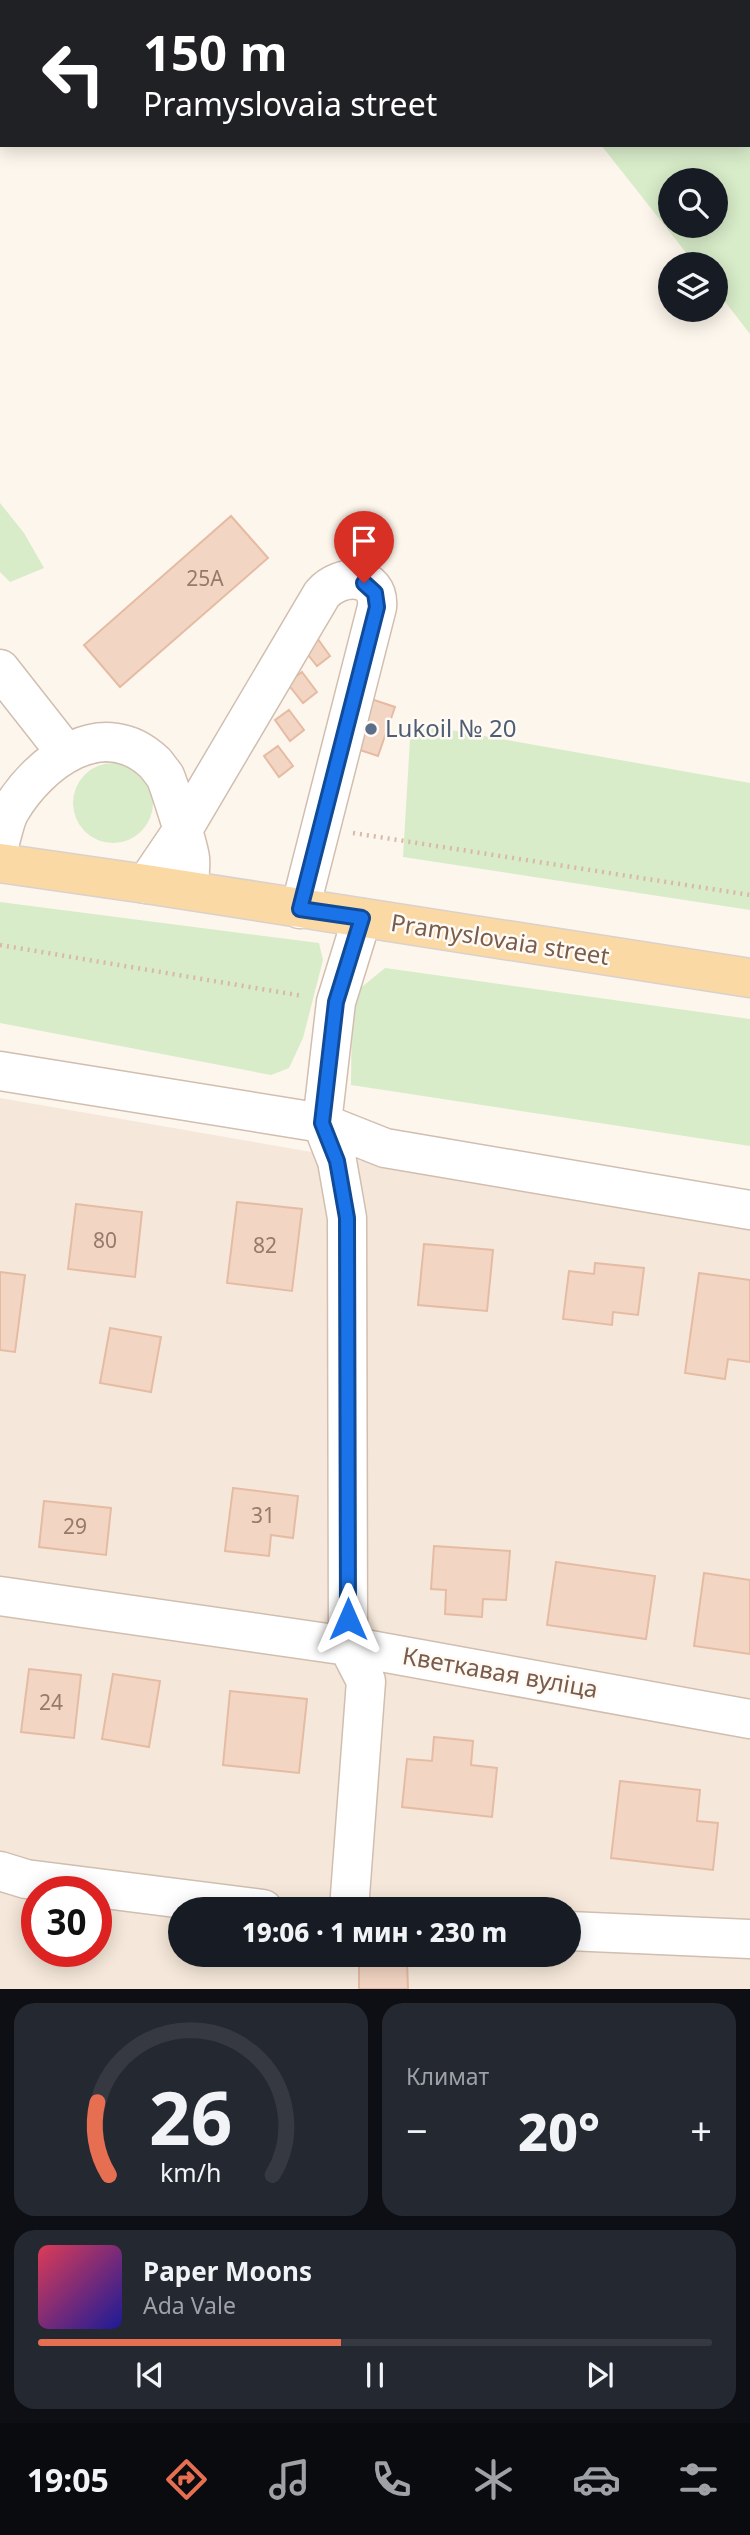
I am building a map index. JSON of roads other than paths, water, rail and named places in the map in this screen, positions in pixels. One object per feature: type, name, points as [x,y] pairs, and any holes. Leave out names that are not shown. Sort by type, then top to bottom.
[{"type":"main road","name":"Pramyslovaia street","points":[[0,863],[750,978]]},
{"type":"street","points":[[146,884],[182,831],[322,594],[338,581],[351,579],[373,589],[377,607],[300,909]]},
{"type":"street","points":[[0,669],[66,752]]},
{"type":"street","points":[[0,842],[9,813],[28,785],[66,752],[100,742],[126,745],[156,764],[165,776],[191,855],[188,890]]},
{"type":"street","points":[[350,1897],[366,1681],[348,1646],[347,1218],[337,1161],[322,1123],[336,1002],[362,918]]},
{"type":"street","points":[[0,1071],[322,1123],[385,1148],[750,1210]]},
{"type":"street","name":"Кветкавая вуліца","points":[[0,1596],[348,1646],[750,1719]]},
{"type":"street","points":[[0,1871],[26,1879],[168,1897]]},
{"type":"street","points":[[581,1932],[750,1940]]},
{"type":"place","name":"Lukoil № 20","points":[[371,729]]}]
